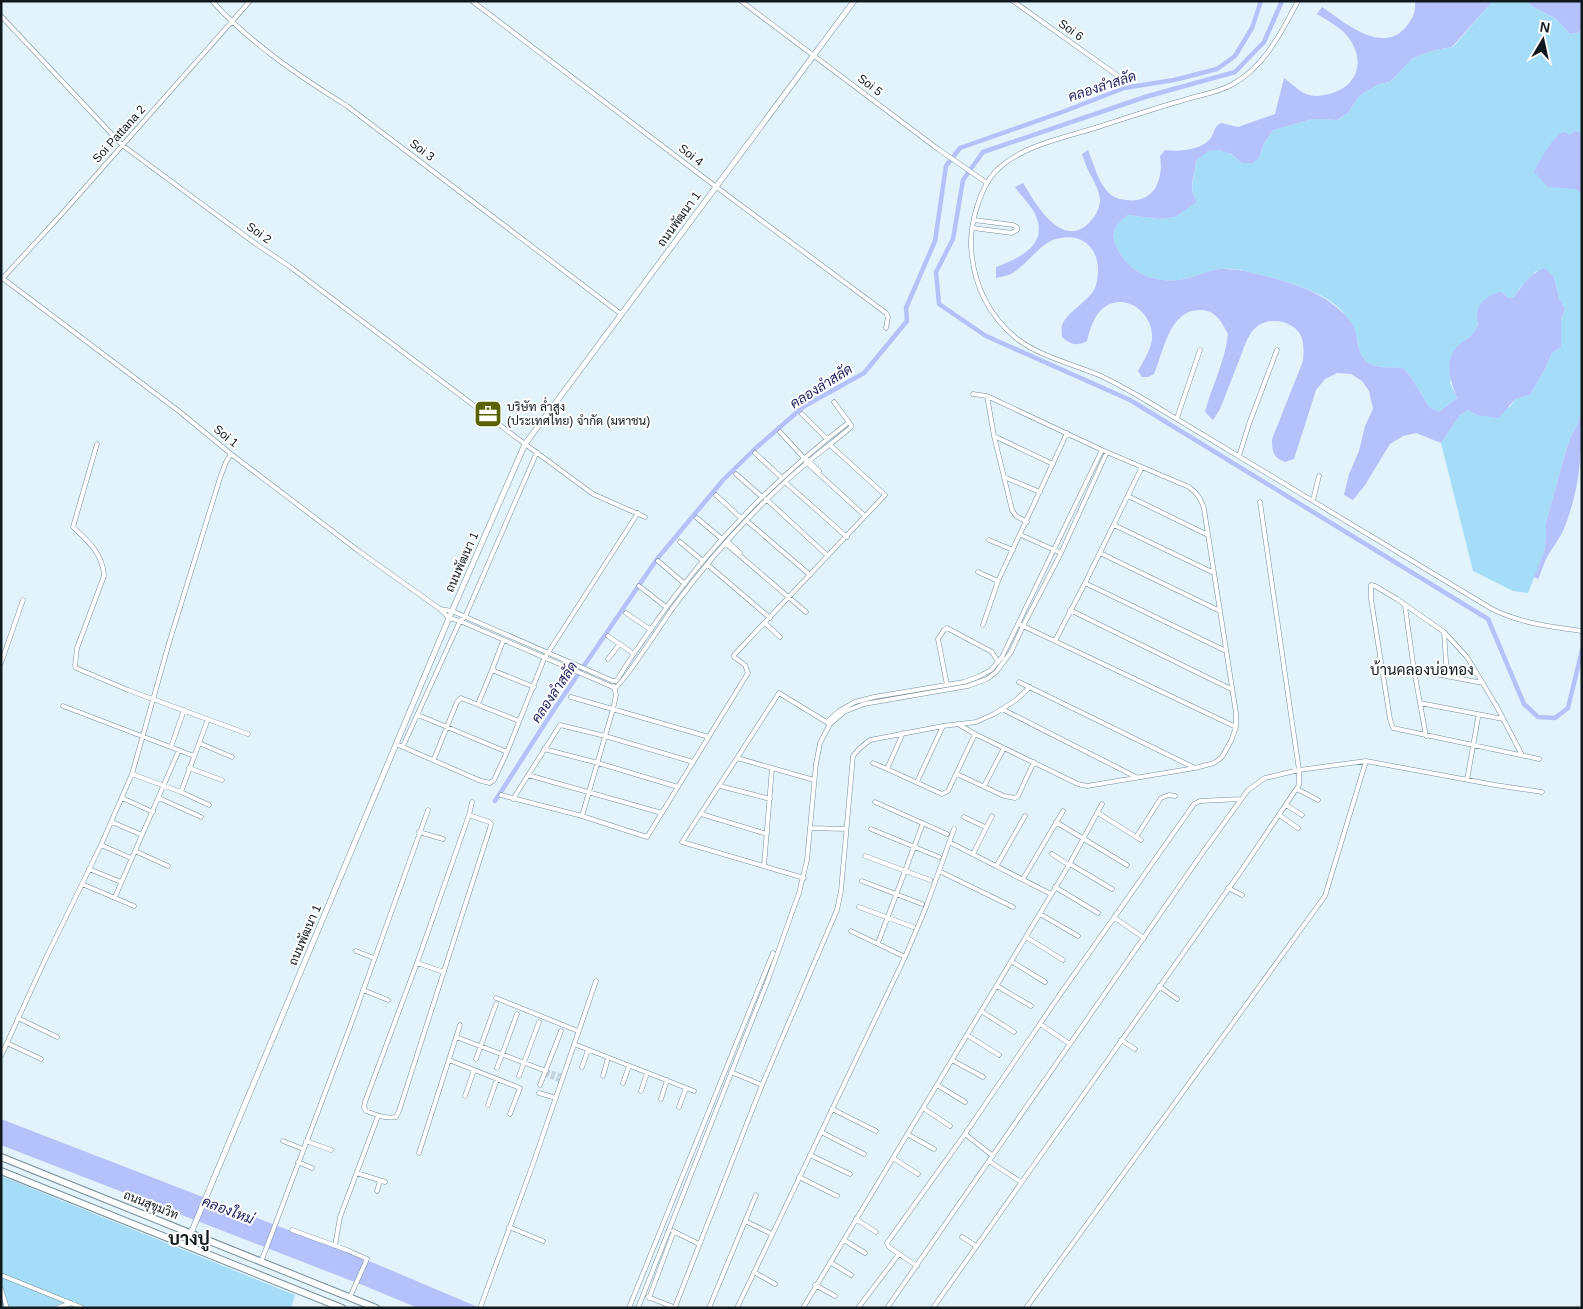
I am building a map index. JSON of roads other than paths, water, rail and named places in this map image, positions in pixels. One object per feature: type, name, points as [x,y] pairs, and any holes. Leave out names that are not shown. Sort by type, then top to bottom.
[{"type":"highway","name":"ถนนสุขุมวิท","points":[[1,1157],[376,1308]]},
{"type":"highway","name":"ถนนสุขุมวิท","points":[[1,1171],[342,1308]]},
{"type":"main road","name":"ถนนพัฒนา 1","points":[[192,1233],[449,618],[525,444],[854,1]]},
{"type":"street","name":"Soi 3","points":[[212,1],[231,22],[282,62],[347,106],[621,314]]},
{"type":"street","name":"Soi Pattana 2","points":[[2,278],[250,1]]},
{"type":"street","name":"Soi 4","points":[[472,1],[886,313],[888,317],[886,328]]},
{"type":"street","name":"Soi 5","points":[[741,1],[973,175],[987,183]]},
{"type":"street","name":"Soi 6","points":[[1013,1],[1118,76]]},
{"type":"street","points":[[1298,1],[1283,29],[1258,66],[1229,87],[1144,111],[1025,151],[996,172],[987,183],[972,228],[972,264],[977,284],[989,309],[1002,326],[1018,340],[1042,353],[1114,382],[1314,500],[1396,553],[1500,613],[1525,621],[1582,631]]},
{"type":"street","name":"Soi 2","points":[[1,16],[122,145],[296,272],[560,471],[593,494],[645,517]]},
{"type":"street","points":[[972,228],[1011,233],[1017,230],[1012,225],[974,220]]},
{"type":"street","name":"Soi 1","points":[[2,278],[180,412],[231,454],[360,552],[440,609],[449,618],[460,621],[613,688]]},
{"type":"street","points":[[1177,418],[1200,350]]},
{"type":"street","points":[[1239,456],[1248,424],[1277,350]]},
{"type":"street","points":[[958,724],[1083,786],[1195,768],[1214,763],[1228,749],[1236,727],[1236,714],[1208,535],[1202,501],[1197,493],[1189,487],[1102,450],[991,396],[972,394]]},
{"type":"street","points":[[987,396],[994,436],[1013,514],[1027,522]]},
{"type":"street","points":[[582,816],[613,709],[616,695],[613,681],[619,677],[684,583],[761,496],[785,480],[851,427],[834,402]]},
{"type":"street","points":[[802,414],[827,439]]},
{"type":"street","points":[[613,688],[623,682],[689,586],[726,542],[804,458],[849,422]]},
{"type":"street","points":[[780,432],[808,462],[866,515]]},
{"type":"street","points":[[983,625],[998,581],[1068,433]]},
{"type":"street","points":[[994,436],[1054,464]]},
{"type":"street","points":[[97,444],[73,527],[97,552],[103,565],[104,576],[77,648],[76,668],[113,684],[248,734]]},
{"type":"street","points":[[501,795],[582,816],[647,837],[748,673],[745,665],[734,658],[734,655],[885,495],[884,492],[830,445]]},
{"type":"street","points":[[649,1298],[683,1194],[733,1073],[804,878],[812,828],[814,780],[820,743],[829,723],[839,711],[855,702],[964,682],[985,675],[998,662],[1102,450]]},
{"type":"street","points":[[404,746],[460,621],[465,618],[537,452]]},
{"type":"street","points":[[829,723],[844,712],[864,704],[968,686],[987,679],[1002,667],[1061,553],[1107,452]]},
{"type":"street","points":[[755,453],[847,536]]},
{"type":"street","points":[[1,1056],[112,822],[132,774],[153,698],[220,478],[231,454]]},
{"type":"street","points":[[1055,641],[1142,467]]},
{"type":"street","points":[[736,474],[828,556]]},
{"type":"street","points":[[1314,500],[1319,476]]},
{"type":"street","points":[[1004,477],[1040,492]]},
{"type":"street","points":[[716,495],[741,518]]},
{"type":"street","points":[[1128,496],[1208,535]]},
{"type":"street","points":[[933,1308],[1297,790],[1300,781],[1299,770],[1260,502]]},
{"type":"street","points":[[396,744],[434,759],[481,782],[490,783],[494,780],[544,659],[638,513]]},
{"type":"street","points":[[697,518],[790,596],[806,612]]},
{"type":"street","points":[[746,522],[809,576]]},
{"type":"street","points":[[1114,525],[1214,573]]},
{"type":"street","points":[[1021,534],[1061,553]]},
{"type":"street","points":[[989,540],[1013,550]]},
{"type":"street","points":[[680,542],[703,560]]},
{"type":"street","points":[[1100,553],[1220,611]]},
{"type":"street","points":[[658,561],[689,586]]},
{"type":"street","points":[[708,565],[770,618]]},
{"type":"street","points":[[978,572],[998,581]]},
{"type":"street","points":[[1085,582],[1226,650]]},
{"type":"street","points":[[1522,755],[1470,661],[1444,632],[1372,585],[1370,587],[1393,728],[1426,736],[1474,745],[1522,755],[1539,758]]},
{"type":"street","points":[[639,586],[666,607]]},
{"type":"street","points":[[1,663],[23,600]]},
{"type":"street","points":[[1405,606],[1426,736]]},
{"type":"street","name":"Soi 1","points":[[440,609],[452,611],[613,681]]},
{"type":"street","points":[[1070,610],[1232,689]]},
{"type":"street","points":[[626,613],[655,633]]},
{"type":"street","points":[[765,623],[780,637]]},
{"type":"street","points":[[1018,623],[1236,727]]},
{"type":"street","points":[[948,685],[938,639],[946,628],[992,652],[998,662]]},
{"type":"street","points":[[1444,632],[1446,676]]},
{"type":"street","points":[[608,636],[634,654]]},
{"type":"street","points":[[478,704],[503,641]]},
{"type":"street","points":[[608,659],[619,645]]},
{"type":"street","points":[[492,670],[534,687]]},
{"type":"street","points":[[1414,670],[1484,684]]},
{"type":"street","points":[[1019,682],[1195,768]]},
{"type":"street","points":[[643,1296],[676,1308],[699,1244],[762,1085],[837,910],[841,891],[853,756],[859,748],[870,740],[943,726],[976,722],[1002,709],[1030,687]]},
{"type":"street","points":[[919,690],[920,695]]},
{"type":"street","points":[[804,878],[682,842],[779,694],[829,723]]},
{"type":"street","points":[[572,696],[709,736]]},
{"type":"street","points":[[434,759],[457,702],[461,698],[519,721]]},
{"type":"street","points":[[1420,703],[1503,719]]},
{"type":"street","points":[[63,706],[194,756]]},
{"type":"street","points":[[1002,709],[1137,777]]},
{"type":"street","points":[[171,747],[184,710]]},
{"type":"street","points":[[418,715],[507,752]]},
{"type":"street","points":[[1467,780],[1478,718]]},
{"type":"street","points":[[181,792],[208,719]]},
{"type":"street","points":[[513,798],[560,725],[693,762]]},
{"type":"street","points":[[917,782],[943,726]]},
{"type":"street","points":[[887,769],[903,733]]},
{"type":"street","points":[[873,763],[935,792],[944,794],[948,791],[957,774],[975,734]]},
{"type":"street","points":[[199,743],[232,757]]},
{"type":"street","points":[[984,786],[1004,748]]},
{"type":"street","points":[[544,749],[678,787]]},
{"type":"street","points":[[115,897],[179,750]]},
{"type":"street","points":[[737,758],[814,780]]},
{"type":"street","points":[[1026,1308],[1325,896],[1366,761]]},
{"type":"street","points":[[887,1308],[1248,790],[1264,778],[1299,770],[1366,761],[1542,792]]},
{"type":"street","points":[[957,774],[1004,796],[1015,798],[1018,796],[1034,762]]},
{"type":"street","points":[[190,768],[222,780]]},
{"type":"street","points":[[764,866],[772,768]]},
{"type":"street","points":[[132,774],[181,792],[209,805]]},
{"type":"street","points":[[528,775],[662,813]]},
{"type":"street","points":[[720,786],[770,799]]},
{"type":"street","points":[[1297,790],[1318,800]]},
{"type":"street","points":[[1136,837],[1161,798],[1169,795],[1175,796]]},
{"type":"street","points":[[122,798],[153,812]]},
{"type":"street","points":[[159,798],[201,818]]},
{"type":"street","points":[[917,1266],[889,1247],[887,1243],[1196,802],[1241,799]]},
{"type":"street","points":[[468,816],[491,824],[399,1111],[396,1117],[378,1116],[366,1111],[364,1107],[365,1102],[417,963],[472,802]]},
{"type":"street","points":[[875,802],[947,834]]},
{"type":"street","points":[[803,1308],[815,1285],[1026,938],[1102,804]]},
{"type":"street","points":[[1286,805],[1302,815]]},
{"type":"street","points":[[261,1262],[428,810]]},
{"type":"street","points":[[1023,879],[1064,811]]},
{"type":"street","points":[[1098,813],[1141,840]]},
{"type":"street","points":[[701,814],[767,834]]},
{"type":"street","points":[[1279,815],[1298,828]]},
{"type":"street","points":[[964,816],[985,827]]},
{"type":"street","points":[[973,854],[992,816]]},
{"type":"street","points":[[997,865],[1025,816]]},
{"type":"street","points":[[112,822],[142,836]]},
{"type":"street","points":[[1056,822],[1127,865]]},
{"type":"street","points":[[878,943],[923,823]]},
{"type":"street","points":[[812,828],[846,829]]},
{"type":"street","points":[[871,829],[939,857]]},
{"type":"street","points":[[737,1308],[905,957],[926,907],[954,829]]},
{"type":"street","points":[[419,832],[442,839]]},
{"type":"street","points":[[949,842],[1051,894]]},
{"type":"street","points":[[101,845],[131,858]]},
{"type":"street","points":[[135,851],[168,866]]},
{"type":"street","points":[[1052,854],[1112,889]]},
{"type":"street","points":[[865,856],[930,880]]},
{"type":"street","points":[[89,869],[121,882]]},
{"type":"street","points":[[939,870],[1013,907]]},
{"type":"street","points":[[862,881],[922,904]]},
{"type":"street","points":[[82,884],[134,906]]},
{"type":"street","points":[[1055,887],[1098,912]]},
{"type":"street","points":[[1228,888],[1242,895]]},
{"type":"street","points":[[859,906],[913,927]]},
{"type":"street","points":[[1040,914],[1078,936]]},
{"type":"street","points":[[1114,918],[1144,938]]},
{"type":"street","points":[[851,931],[905,957]]},
{"type":"street","points":[[1026,938],[1063,960]]},
{"type":"street","points":[[356,951],[374,958]]},
{"type":"street","points":[[630,1308],[706,1117],[771,965],[773,953]]},
{"type":"street","points":[[1011,961],[1045,982]]},
{"type":"street","points":[[417,963],[444,972]]},
{"type":"street","points":[[480,1306],[556,1098],[596,981]]},
{"type":"street","points":[[997,986],[1031,1006]]},
{"type":"street","points":[[1159,986],[1177,999]]},
{"type":"street","points":[[362,990],[388,1000]]},
{"type":"street","points":[[496,998],[578,1031]]},
{"type":"street","points":[[476,1059],[496,1004]]},
{"type":"street","points":[[981,1011],[1014,1032]]},
{"type":"street","points":[[497,1068],[517,1014]]},
{"type":"street","points":[[18,1018],[57,1037]]},
{"type":"street","points":[[519,1076],[539,1022]]},
{"type":"street","points":[[1040,1024],[1070,1044]]},
{"type":"street","points":[[419,1153],[460,1025]]},
{"type":"street","points":[[540,1085],[561,1031]]},
{"type":"street","points":[[967,1036],[999,1055]]},
{"type":"street","points":[[456,1037],[545,1072]]},
{"type":"street","points":[[1121,1040],[1135,1049]]},
{"type":"street","points":[[738,1041],[743,1042]]},
{"type":"street","points":[[6,1043],[41,1059]]},
{"type":"street","points":[[574,1044],[694,1091]]},
{"type":"street","points":[[582,1067],[588,1050]]},
{"type":"street","points":[[603,1076],[608,1058]]},
{"type":"street","points":[[449,1060],[520,1088],[510,1114]]},
{"type":"street","points":[[952,1060],[982,1078]]},
{"type":"street","points":[[623,1083],[629,1066]]},
{"type":"street","points":[[465,1096],[474,1070]]},
{"type":"street","points":[[641,1091],[647,1073]]},
{"type":"street","points":[[733,1073],[762,1085]]},
{"type":"street","points":[[488,1105],[497,1079]]},
{"type":"street","points":[[660,1099],[667,1080]]},
{"type":"street","points":[[936,1085],[965,1102]]},
{"type":"street","points":[[679,1107],[686,1088]]},
{"type":"street","points":[[539,1092],[556,1098]]},
{"type":"street","points":[[923,1108],[950,1126]]},
{"type":"street","points":[[832,1109],[876,1131]]},
{"type":"street","points":[[335,1246],[340,1218],[378,1116]]},
{"type":"street","points":[[706,1117],[712,1120]]},
{"type":"street","points":[[821,1132],[864,1154]]},
{"type":"street","points":[[907,1134],[934,1149]]},
{"type":"street","points":[[965,1134],[993,1156]]},
{"type":"street","points":[[283,1141],[302,1149]]},
{"type":"street","points":[[306,1141],[331,1150]]},
{"type":"street","points":[[810,1154],[850,1174]]},
{"type":"street","points":[[893,1158],[918,1174]]},
{"type":"street","points":[[989,1161],[1021,1182]]},
{"type":"street","points":[[298,1162],[312,1168]]},
{"type":"street","points":[[357,1173],[382,1181],[377,1191]]},
{"type":"street","points":[[799,1177],[837,1196]]},
{"type":"street","points":[[677,1191],[683,1194]]},
{"type":"street","points":[[709,1308],[756,1195]]},
{"type":"street","points":[[856,1219],[876,1232]]},
{"type":"street","points":[[745,1221],[772,1234]]},
{"type":"street","points":[[509,1227],[543,1240]]},
{"type":"street","points":[[292,1230],[361,1255],[367,1259],[350,1297]]},
{"type":"street","points":[[671,1230],[699,1244]]},
{"type":"street","points":[[638,1308],[665,1238],[671,1230]]},
{"type":"street","points":[[659,1236],[665,1238]]},
{"type":"street","points":[[962,1238],[976,1246]]},
{"type":"street","points":[[844,1240],[864,1253]]},
{"type":"street","points":[[858,1308],[899,1254]]},
{"type":"street","points":[[830,1262],[851,1275]]},
{"type":"street","points":[[754,1272],[774,1284]]},
{"type":"street","points":[[1,1275],[83,1308]]},
{"type":"street","points":[[815,1285],[835,1296]]},
{"type":"street","points":[[1,1289],[7,1308]]},
{"type":"street","points":[[57,1308],[72,1303]]},
{"type":"water","points":[[1415,1],[1493,1],[1452,47],[1435,50],[1413,58],[1390,82],[1379,84],[1359,96],[1348,113],[1337,120],[1313,119],[1273,130],[1263,145],[1259,158],[1253,163],[1242,163],[1231,154],[1219,150],[1208,151],[1196,161],[1192,192],[1197,202],[1175,217],[1159,219],[1128,215],[1119,224],[1114,234],[1115,243],[1127,263],[1135,270],[1155,279],[1177,280],[1218,269],[1237,270],[1288,282],[1322,297],[1333,304],[1350,320],[1364,359],[1376,366],[1403,368],[1411,377],[1429,407],[1439,412],[1457,398],[1450,377],[1451,356],[1460,344],[1472,335],[1477,328],[1477,313],[1480,305],[1498,292],[1502,292],[1508,298],[1514,297],[1531,276],[1545,268],[1554,277],[1559,298],[1565,309],[1561,320],[1561,347],[1552,353],[1530,395],[1515,399],[1499,418],[1477,415],[1468,410],[1460,415],[1441,443],[1416,433],[1403,436],[1390,444],[1365,485],[1353,500],[1344,495],[1349,474],[1359,451],[1365,426],[1373,409],[1369,391],[1362,381],[1351,374],[1337,373],[1325,379],[1316,390],[1294,459],[1285,462],[1278,458],[1273,451],[1272,439],[1303,361],[1301,337],[1292,326],[1287,323],[1270,321],[1255,328],[1246,342],[1220,409],[1213,420],[1205,412],[1224,354],[1228,334],[1221,321],[1214,314],[1201,310],[1182,316],[1169,333],[1154,374],[1142,377],[1138,371],[1150,347],[1152,330],[1145,315],[1132,305],[1116,302],[1103,308],[1094,321],[1087,341],[1083,343],[1073,344],[1062,337],[1062,326],[1065,319],[1090,295],[1096,285],[1098,264],[1091,248],[1085,242],[1077,238],[1067,237],[1050,241],[1017,270],[1011,274],[996,278],[996,267],[1023,254],[1036,241],[1039,233],[1034,212],[1015,187],[1023,183],[1041,211],[1058,227],[1068,231],[1078,230],[1088,224],[1098,210],[1100,203],[1097,189],[1082,154],[1088,150],[1102,184],[1113,196],[1126,200],[1144,198],[1155,188],[1160,173],[1160,156],[1165,150],[1177,151],[1201,146],[1210,139],[1217,126],[1221,123],[1238,127],[1275,114],[1284,78],[1303,93],[1312,96],[1321,96],[1339,90],[1353,79],[1358,63],[1354,46],[1345,33],[1317,14],[1322,7],[1362,33],[1384,38],[1394,36],[1407,26],[1414,13]]},
{"type":"water","points":[[1526,1],[1582,1],[1582,30],[1570,34],[1555,18],[1533,7]]},
{"type":"water","points":[[1575,131],[1582,133],[1582,194],[1575,189],[1548,187],[1534,172],[1556,137],[1565,132],[1569,135]]},
{"type":"water","points":[[1582,410],[1579,472],[1573,501],[1563,531],[1547,557],[1538,579],[1534,577],[1544,552],[1546,523],[1570,438]]},
{"type":"water","name":"คลองใหม่","points":[[1,1119],[374,1263],[480,1308],[418,1308],[1,1145]]},
{"type":"waterway","name":"คลองลำสลัด","points":[[495,801],[553,711],[657,559],[724,479],[803,407],[864,373],[907,321],[906,308],[935,241],[946,166],[960,148],[1124,88],[1174,80],[1217,69],[1235,56],[1252,28],[1261,1]]},
{"type":"waterway","points":[[1282,1],[1264,42],[1235,72],[1145,97],[983,152],[963,180],[953,239],[936,272],[939,304],[986,336],[1130,400],[1488,619],[1524,704],[1538,717],[1555,718],[1568,708],[1582,650]]},
{"type":"tunnel","points":[[546,1071],[563,1076]]},
{"type":"tunnel","points":[[545,1074],[561,1081]]},
{"type":"place","name":"บริษัท ล่ำสูง (ประเทศไทย) จำกัด (มหาชน)","points":[[488,414]]},
{"type":"district","name":"บ้านคลองบ่อทอง","points":[[1422,670]]},
{"type":"district","name":"บางปู","points":[[189,1239]]}]
